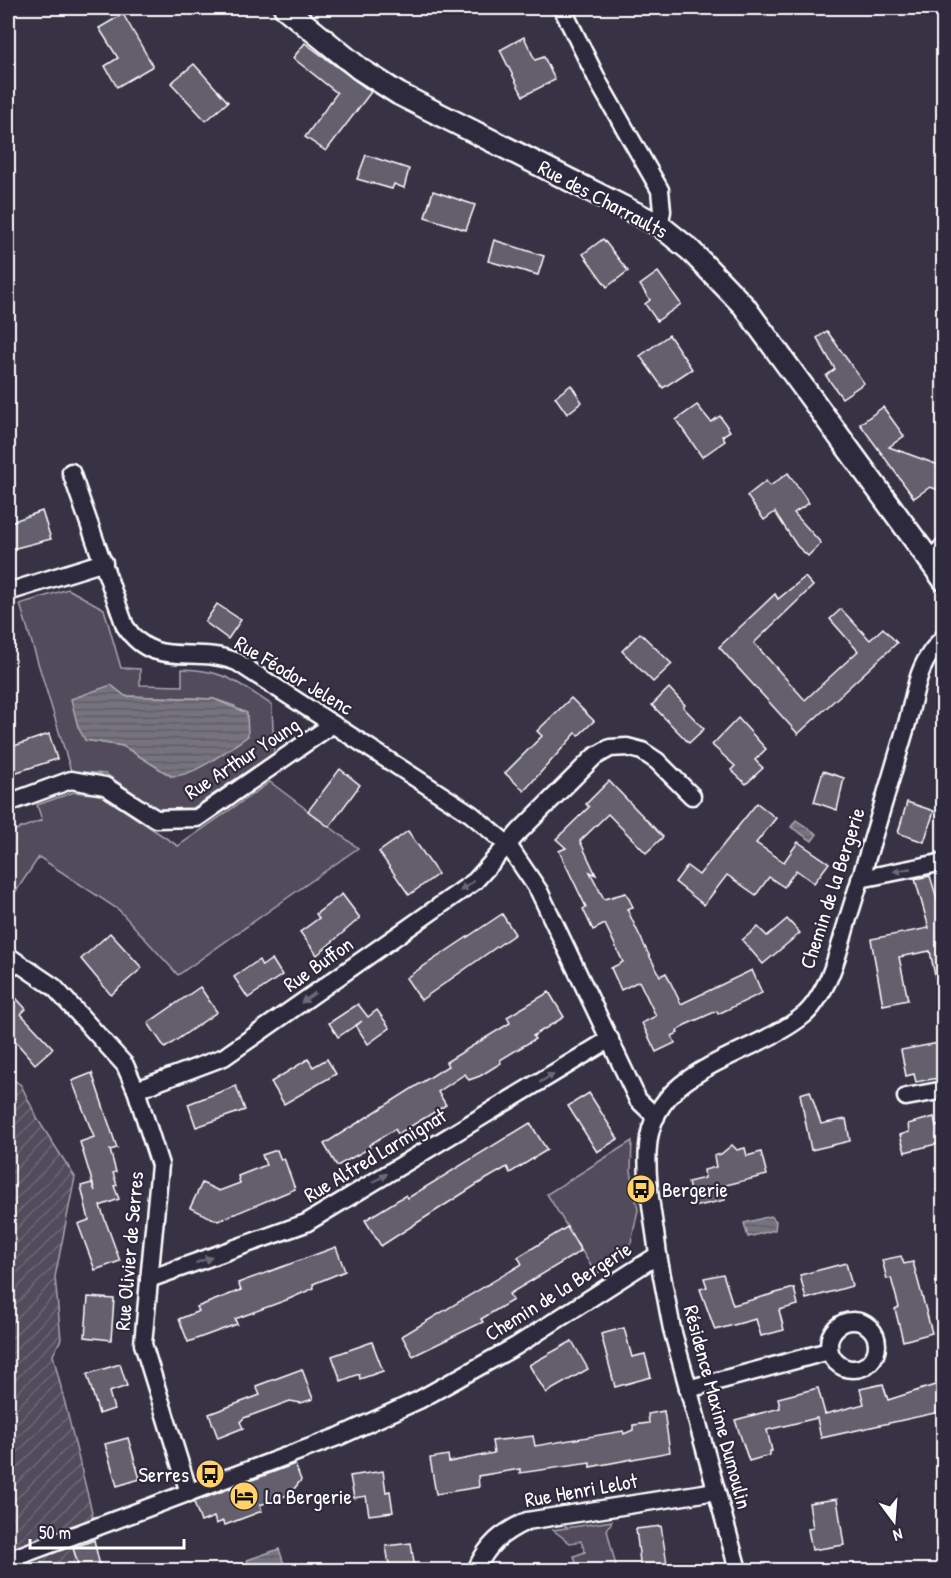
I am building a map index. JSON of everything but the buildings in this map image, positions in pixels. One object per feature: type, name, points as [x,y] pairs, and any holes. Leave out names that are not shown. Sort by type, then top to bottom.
[{"type":"street","name":"Rue des Charraults","points":[[285,8],[352,63],[399,94],[659,225],[698,256],[744,306],[936,553],[944,580]]},
{"type":"street","points":[[562,8],[600,85],[660,190],[662,211],[659,225]]},
{"type":"street","name":"Rue Féodor Jelenc","points":[[71,472],[125,626],[133,639],[146,649],[161,653],[224,656],[237,662],[471,814],[508,845],[539,891],[638,1100],[656,1117]]},
{"type":"street","points":[[8,592],[104,562]]},
{"type":"street","name":"Chemin de la Bergerie","points":[[8,1560],[340,1436],[419,1400],[516,1346],[658,1255],[648,1174],[648,1144],[656,1117],[674,1090],[697,1073],[790,1025],[806,1014],[829,979],[911,708],[921,666],[929,651],[944,637]]},
{"type":"street","name":"Rue Arthur Young","points":[[8,803],[71,780],[105,786],[156,819],[196,818],[333,724]]},
{"type":"street","points":[[508,845],[594,757],[610,748],[627,747],[642,751],[657,761],[692,795]]},
{"type":"street","name":"Rue Buffon","points":[[136,1090],[224,1057],[475,881],[508,845]]},
{"type":"street","points":[[860,879],[944,862]]},
{"type":"street","name":"Rue Olivier de Serres","points":[[8,956],[54,987],[125,1065],[136,1090],[160,1165],[143,1344],[189,1493]]},
{"type":"street","name":"Rue Alfred Larmignat","points":[[149,1279],[306,1223],[610,1039]]},
{"type":"street","points":[[906,1097],[944,1090]]},
{"type":"street","name":"Résidence Maxime Dumoulin","points":[[658,1255],[672,1329],[738,1570]]},
{"type":"street","points":[[688,1389],[829,1351]]},
{"type":"street","name":"Rue Henri Lelot","points":[[476,1570],[485,1550],[504,1531],[527,1521],[716,1491]]},
{"type":"shaded area","points":[[68,589],[104,609],[121,668],[140,669],[140,685],[182,686],[182,669],[209,672],[240,684],[272,705],[274,753],[193,808],[158,809],[106,774],[71,771],[20,604]],"holes":[[[111,685],[125,696],[214,699],[235,706],[171,776],[123,746],[85,740]]]},
{"type":"shaded area","points":[[111,685],[125,696],[214,699],[247,713],[248,736],[200,767],[190,772],[171,776],[123,746],[85,740],[78,727],[71,699]]},
{"type":"shaded area","points":[[270,782],[358,848],[178,975],[119,910],[39,857],[8,903],[8,833],[42,820],[37,805],[74,792],[101,795],[178,846]]},
{"type":"shaded area","points":[[796,820],[817,834],[812,841],[791,827]]},
{"type":"shaded area","points":[[8,1076],[21,1085],[38,1120],[75,1177],[55,1277],[61,1339],[53,1355],[93,1516],[73,1548],[80,1570],[8,1570]]},
{"type":"shaded area","points":[[632,1141],[631,1171],[638,1210],[631,1243],[608,1267],[596,1274],[547,1194]]},
{"type":"shaded area","points":[[771,1216],[776,1221],[775,1230],[748,1237],[744,1223]]},
{"type":"shaded area","points":[[612,1521],[607,1530],[617,1570],[578,1570],[574,1556],[585,1552],[581,1541],[570,1543],[553,1530]]},
{"type":"shaded area","points":[[279,1549],[284,1564],[263,1570],[250,1570],[247,1560]]},
{"type":"place","name":"Bergerie","points":[[641,1189]]},
{"type":"place","name":"Serres","points":[[210,1474]]},
{"type":"place","name":"La Bergerie","points":[[244,1496]]}]
